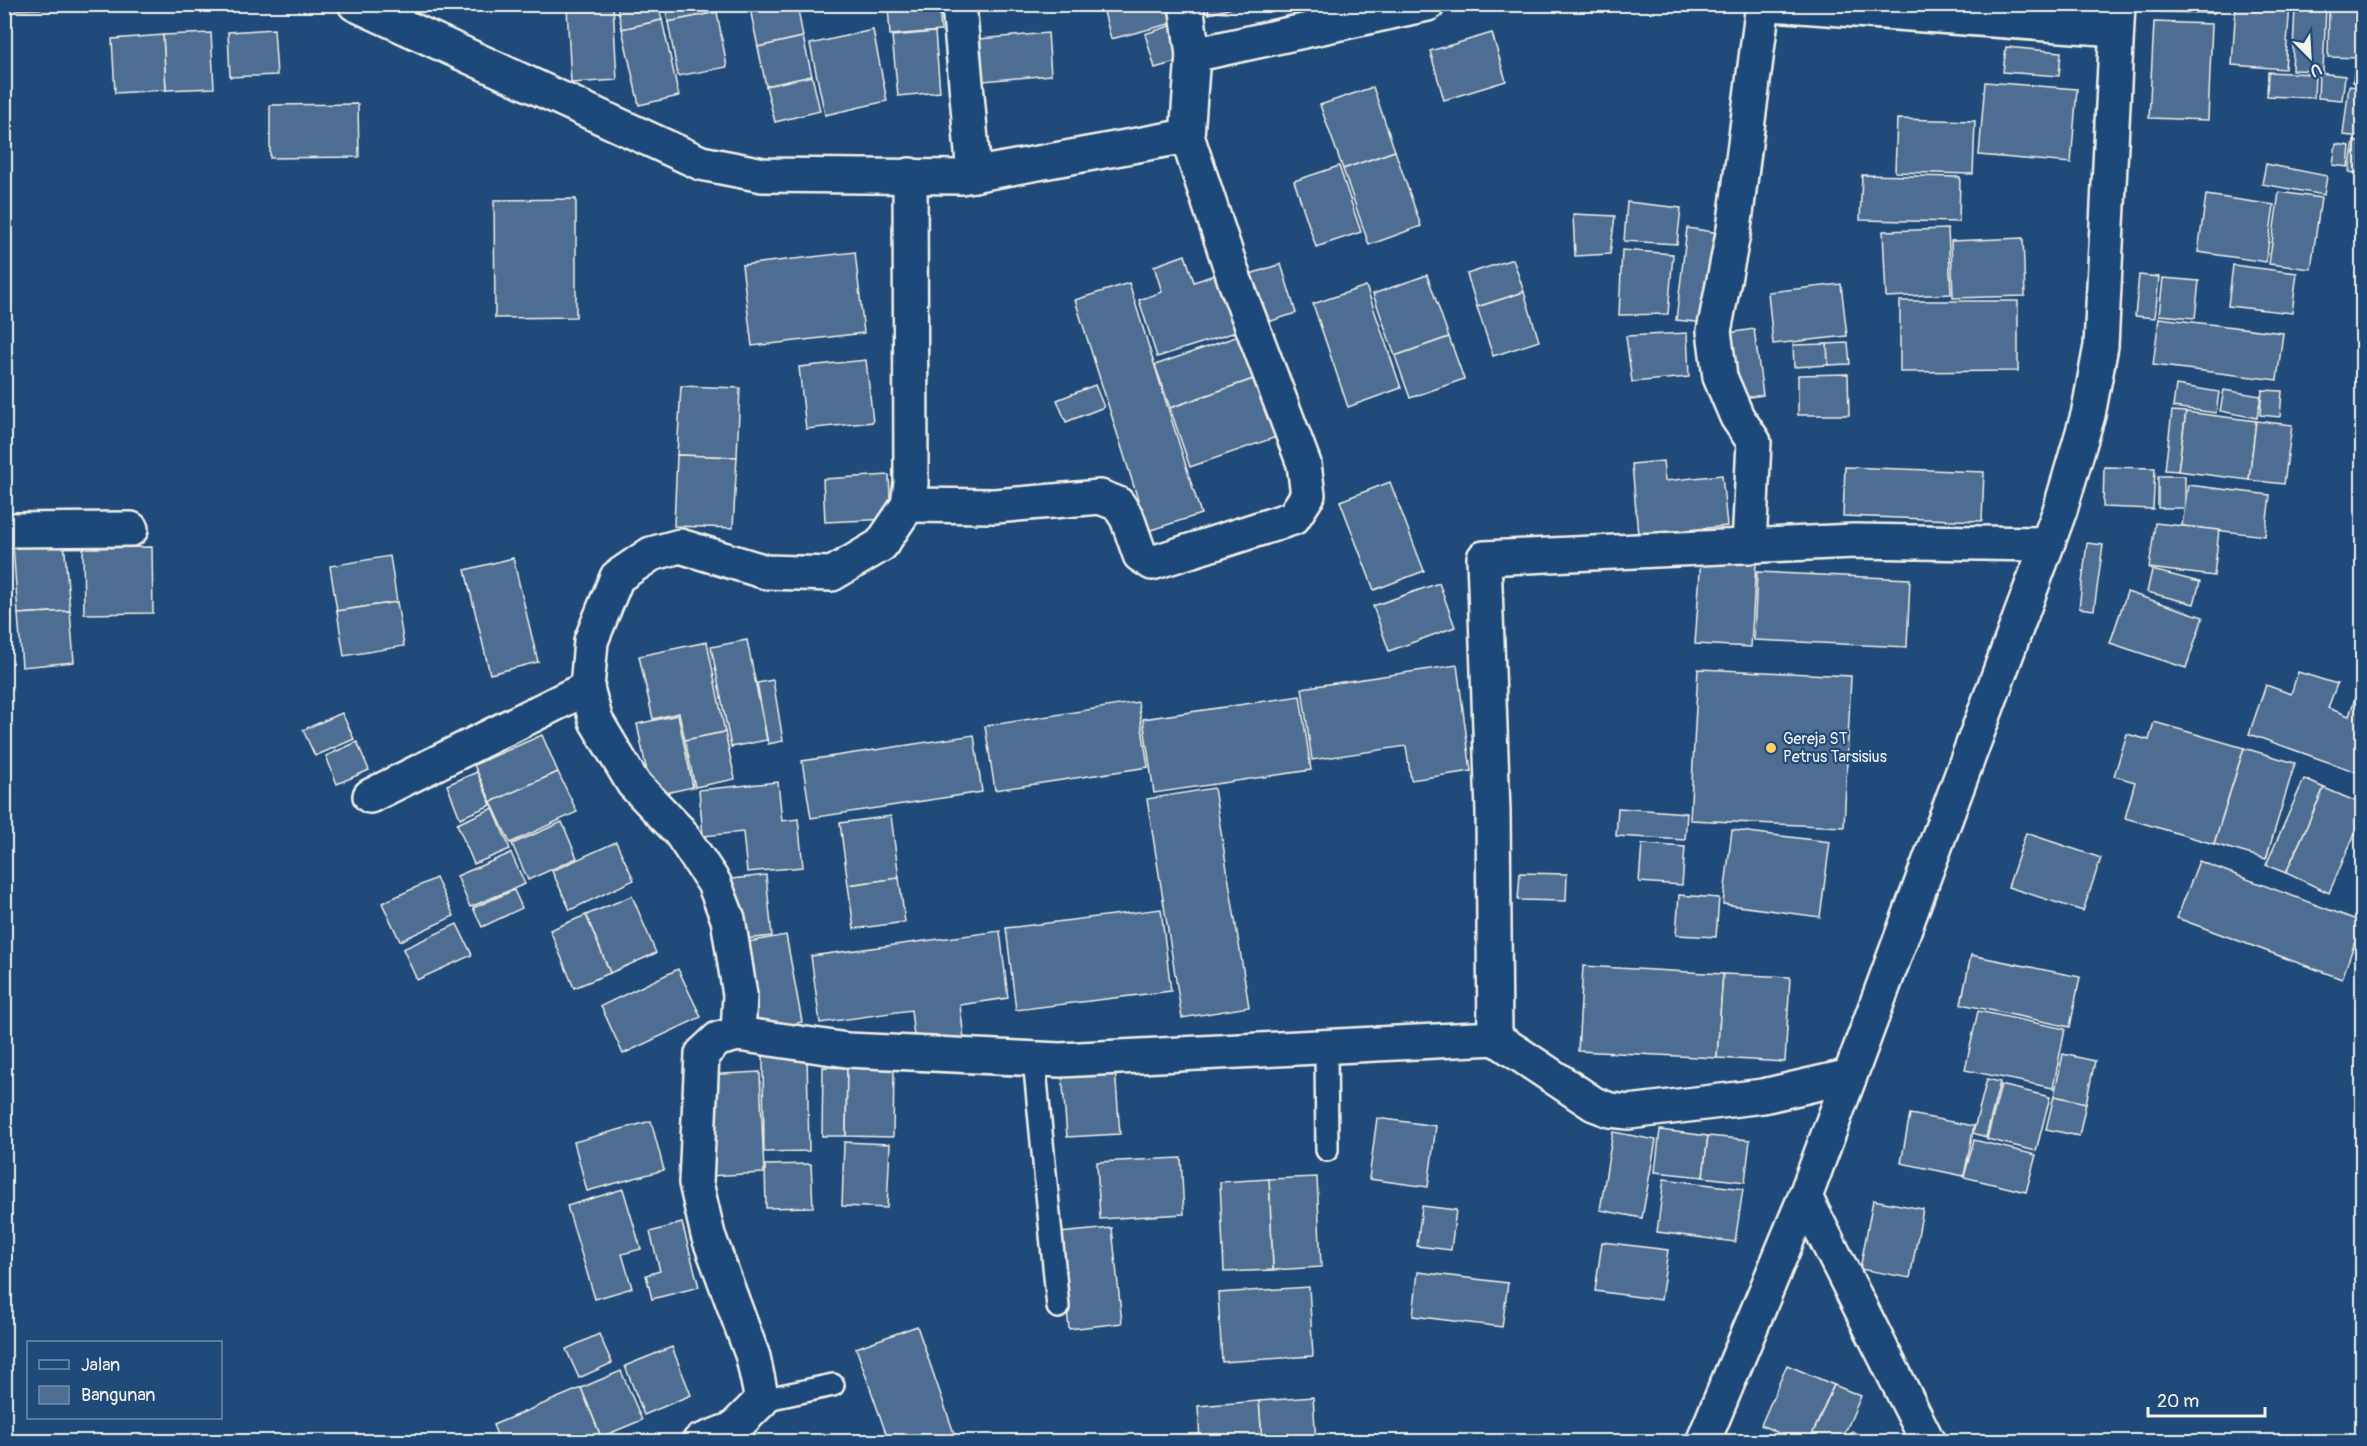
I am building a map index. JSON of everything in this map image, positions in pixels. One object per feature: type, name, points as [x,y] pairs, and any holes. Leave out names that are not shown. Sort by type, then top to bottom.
[{"type":"street","points":[[355,4],[701,163],[764,175],[961,177],[1187,136]]},
{"type":"street","points":[[959,4],[974,175]]},
{"type":"street","points":[[908,505],[994,506],[1100,497],[1118,504],[1127,518],[1140,555],[1152,563],[1293,518],[1308,495],[1304,464],[1235,281],[1187,136],[1193,55],[1186,4]]},
{"type":"street","points":[[1193,55],[1428,4]]},
{"type":"street","points":[[1749,546],[1754,442],[1737,417],[1720,377],[1714,331],[1734,229],[1763,4]]},
{"type":"street","points":[[1703,1442],[1805,1197],[2048,544],[2088,416],[2101,346],[2117,17],[1770,4]]},
{"type":"street","points":[[738,1034],[740,995],[728,919],[714,883],[680,832],[633,783],[596,721],[587,688],[591,641],[617,578],[651,554],[680,546],[766,572],[832,574],[881,545],[908,505],[911,483],[910,175]]},
{"type":"street","points":[[4,530],[131,529]]},
{"type":"street","points":[[1496,1038],[1494,812],[1484,558],[1854,541],[2048,544]]},
{"type":"street","points":[[370,796],[587,688]]},
{"type":"street","points":[[699,1442],[733,1429],[762,1400],[753,1357],[708,1235],[696,1183],[702,1054],[718,1039],[738,1034],[847,1050],[1060,1060],[1496,1038],[1594,1104],[1611,1110],[1629,1112],[1763,1096],[1850,1076]]},
{"type":"street","points":[[1805,1197],[1928,1442]]},
{"type":"lane","points":[[1326,1048],[1327,1150]]},
{"type":"lane","points":[[1034,1059],[1058,1307]]},
{"type":"lane","points":[[762,1400],[833,1384]]},
{"type":"building","points":[[15,4],[90,4],[90,7],[15,10]]},
{"type":"building","points":[[658,4],[662,20],[622,29],[617,6]]},
{"type":"building","points":[[665,4],[715,4],[717,12],[668,22]]},
{"type":"building","points":[[749,4],[797,4],[803,37],[758,47]]},
{"type":"building","points":[[939,4],[941,31],[890,35],[888,6]]},
{"type":"building","points":[[1102,4],[1173,4],[1177,22],[1111,39]]},
{"type":"building","points":[[1207,4],[1248,4],[1209,14]]},
{"type":"building","points":[[2163,4],[2215,4],[2214,13],[2162,12]]},
{"type":"building","points":[[2236,4],[2290,5],[2285,69],[2232,65]]},
{"type":"building","points":[[2329,4],[2362,4],[2362,58],[2328,57]]},
{"type":"building","points":[[613,5],[617,80],[571,83],[567,7]]},
{"type":"building","points":[[2295,7],[2326,8],[2323,71],[2292,70]]},
{"type":"building","points":[[717,12],[727,67],[678,76],[668,22]]},
{"type":"building","points":[[662,20],[679,96],[639,105],[622,29]]},
{"type":"building","points":[[2154,22],[2212,24],[2208,120],[2149,118]]},
{"type":"building","points":[[1176,24],[1186,59],[1155,68],[1145,34]]},
{"type":"building","points":[[274,29],[277,75],[230,77],[228,32]]},
{"type":"building","points":[[873,30],[887,101],[825,115],[810,44]]},
{"type":"building","points":[[935,32],[940,92],[898,96],[892,36]]},
{"type":"building","points":[[211,33],[214,88],[166,90],[163,35]]},
{"type":"building","points":[[1048,33],[1051,75],[983,81],[980,39]]},
{"type":"building","points":[[1492,33],[1506,81],[1444,100],[1430,51]]},
{"type":"building","points":[[163,35],[166,90],[115,93],[112,39]]},
{"type":"building","points":[[803,37],[812,76],[766,86],[758,47]]},
{"type":"building","points":[[2006,47],[2061,52],[2059,76],[2003,72]]},
{"type":"building","points":[[2356,59],[2362,60],[2362,83],[2353,82]]},
{"type":"building","points":[[2268,72],[2315,74],[2314,98],[2267,96]]},
{"type":"building","points":[[2319,73],[2345,76],[2342,100],[2318,98]]},
{"type":"building","points":[[812,76],[820,111],[775,122],[766,86]]},
{"type":"building","points":[[1985,82],[2077,89],[2071,163],[1979,155]]},
{"type":"building","points":[[2349,86],[2362,88],[2362,137],[2343,135]]},
{"type":"building","points":[[1373,87],[1395,151],[1343,169],[1320,105]]},
{"type":"building","points":[[358,104],[359,157],[270,158],[270,105]]},
{"type":"building","points":[[1897,119],[1975,121],[1973,174],[1895,172]]},
{"type":"building","points":[[2354,141],[2362,143],[2362,174],[2349,172]]},
{"type":"building","points":[[2336,144],[2350,146],[2348,167],[2333,165]]},
{"type":"building","points":[[1395,151],[1421,226],[1369,245],[1343,169]]},
{"type":"building","points":[[2266,164],[2327,176],[2324,195],[2262,184]]},
{"type":"building","points":[[1339,166],[1361,232],[1316,247],[1294,181]]},
{"type":"building","points":[[1862,175],[1960,177],[1959,222],[1860,220]]},
{"type":"building","points":[[2279,192],[2321,198],[2311,269],[2269,264]]},
{"type":"building","points":[[2206,195],[2274,205],[2266,262],[2198,252]]},
{"type":"building","points":[[576,199],[576,317],[495,318],[494,200]]},
{"type":"building","points":[[1627,202],[1681,208],[1677,244],[1624,241]]},
{"type":"building","points":[[1573,214],[1615,216],[1610,254],[1575,256]]},
{"type":"building","points":[[1687,228],[1720,233],[1706,323],[1676,320]]},
{"type":"building","points":[[1948,229],[1951,294],[1886,297],[1883,231]]},
{"type":"building","points":[[2023,238],[2025,296],[1953,298],[1951,241]]},
{"type":"building","points":[[1622,250],[1673,254],[1668,314],[1619,315]]},
{"type":"building","points":[[855,252],[864,333],[752,346],[742,265]]},
{"type":"building","points":[[1185,255],[1194,282],[1220,273],[1239,331],[1157,357],[1139,300],[1162,292],[1154,266]]},
{"type":"building","points":[[1513,259],[1524,292],[1477,307],[1467,274]]},
{"type":"building","points":[[1281,264],[1296,313],[1259,325],[1244,276]]},
{"type":"building","points":[[2233,265],[2297,273],[2292,313],[2228,306]]},
{"type":"building","points":[[1427,275],[1449,337],[1395,356],[1373,294]]},
{"type":"building","points":[[2139,275],[2159,277],[2155,318],[2135,316]]},
{"type":"building","points":[[2163,278],[2199,281],[2195,318],[2159,315]]},
{"type":"building","points":[[1129,283],[1201,514],[1148,531],[1075,300]]},
{"type":"building","points":[[1841,284],[1847,336],[1773,344],[1768,292]]},
{"type":"building","points":[[1366,286],[1401,388],[1348,407],[1313,304]]},
{"type":"building","points":[[1524,292],[1539,341],[1493,356],[1477,307]]},
{"type":"building","points":[[1900,301],[2018,301],[2018,371],[1900,372]]},
{"type":"building","points":[[2159,318],[2283,333],[2277,380],[2153,365]]},
{"type":"building","points":[[1754,329],[1763,395],[1736,399],[1728,333]]},
{"type":"building","points":[[1247,333],[1262,376],[1170,408],[1155,365]]},
{"type":"building","points":[[1687,333],[1689,377],[1632,382],[1626,336]]},
{"type":"building","points":[[1449,337],[1464,379],[1410,398],[1395,356]]},
{"type":"building","points":[[1848,343],[1850,364],[1828,365],[1827,344]]},
{"type":"building","points":[[1827,344],[1828,365],[1794,367],[1793,345]]},
{"type":"building","points":[[866,360],[873,422],[806,429],[799,367]]},
{"type":"building","points":[[1848,374],[1849,415],[1798,415],[1798,375]]},
{"type":"building","points":[[1262,376],[1282,435],[1190,467],[1170,408]]},
{"type":"building","points":[[1095,385],[1104,407],[1066,422],[1057,400]]},
{"type":"building","points":[[2176,385],[2219,392],[2216,413],[2173,407]]},
{"type":"building","points":[[681,386],[740,388],[737,457],[677,455]]},
{"type":"building","points":[[2224,390],[2261,396],[2257,418],[2220,411]]},
{"type":"building","points":[[2262,390],[2282,391],[2280,417],[2260,415]]},
{"type":"building","points":[[2172,411],[2186,412],[2178,471],[2165,470]]},
{"type":"building","points":[[2186,412],[2256,421],[2249,480],[2178,471]]},
{"type":"building","points":[[2256,421],[2292,425],[2284,484],[2249,480]]},
{"type":"building","points":[[677,455],[737,457],[733,528],[674,526]]},
{"type":"building","points":[[1663,461],[1665,481],[1722,475],[1727,526],[1638,535],[1632,464]]},
{"type":"building","points":[[1845,467],[1984,472],[1982,521],[1843,516]]},
{"type":"building","points":[[2104,467],[2155,468],[2153,509],[2103,507]]},
{"type":"building","points":[[889,475],[891,519],[825,522],[823,479]]},
{"type":"building","points":[[2158,476],[2185,476],[2185,508],[2158,508]]},
{"type":"building","points":[[1390,482],[1424,571],[1374,590],[1340,501]]},
{"type":"building","points":[[2188,485],[2270,495],[2265,536],[2182,526]]},
{"type":"building","points":[[2155,523],[2219,530],[2214,576],[2149,568]]},
{"type":"building","points":[[64,541],[70,611],[18,614],[13,546]]},
{"type":"building","points":[[2087,543],[2103,545],[2094,610],[2079,608]]},
{"type":"building","points":[[152,547],[153,613],[84,614],[83,548]]},
{"type":"building","points":[[390,556],[397,602],[337,611],[330,566]]},
{"type":"building","points":[[513,558],[538,662],[490,674],[465,570]]},
{"type":"building","points":[[1701,558],[1756,562],[1751,647],[1695,644]]},
{"type":"building","points":[[2152,570],[2200,582],[2194,604],[2147,592]]},
{"type":"building","points":[[1757,572],[1910,579],[1907,647],[1754,640]]},
{"type":"building","points":[[1439,583],[1455,627],[1389,651],[1373,606]]},
{"type":"building","points":[[2127,592],[2203,617],[2186,668],[2110,643]]},
{"type":"building","points":[[397,602],[404,646],[344,656],[337,611]]},
{"type":"building","points":[[70,611],[74,662],[22,667],[18,614]]},
{"type":"building","points":[[747,640],[767,740],[731,747],[711,647]]},
{"type":"building","points":[[707,642],[725,732],[685,740],[679,713],[653,719],[639,656]]},
{"type":"building","points":[[1457,665],[1471,771],[1411,780],[1406,746],[1312,760],[1302,688]]},
{"type":"building","name":"Gereja ST Petrus Tarsisius","points":[[1698,669],[1851,676],[1844,827],[1690,820]]},
{"type":"building","points":[[2298,672],[2337,684],[2328,708],[2349,716],[2360,683],[2362,684],[2362,774],[2249,734],[2266,685],[2291,694]]},
{"type":"building","points":[[773,680],[783,741],[768,744],[757,683]]},
{"type":"building","points":[[1300,696],[1311,770],[1154,793],[1143,719]]},
{"type":"building","points":[[1138,702],[1148,767],[995,790],[985,726]]},
{"type":"building","points":[[342,713],[354,739],[315,756],[303,730]]},
{"type":"building","points":[[678,715],[693,787],[652,796],[637,724]]},
{"type":"building","points":[[2154,722],[2244,748],[2214,844],[2125,818],[2135,782],[2114,776],[2127,734],[2149,740]]},
{"type":"building","points":[[725,732],[735,779],[695,787],[685,740]]},
{"type":"building","points":[[542,735],[558,772],[491,802],[474,765]]},
{"type":"building","points":[[974,735],[982,792],[811,818],[802,761]]},
{"type":"building","points":[[357,742],[369,770],[337,784],[326,756]]},
{"type":"building","points":[[2244,748],[2295,763],[2266,859],[2214,844]]},
{"type":"building","points":[[477,772],[491,805],[460,818],[447,785]]},
{"type":"building","points":[[558,772],[577,812],[510,843],[491,802]]},
{"type":"building","points":[[2304,779],[2324,788],[2286,873],[2266,865]]},
{"type":"building","points":[[778,782],[782,821],[798,819],[803,867],[747,872],[743,832],[703,836],[699,790]]},
{"type":"building","points":[[1214,788],[1249,1007],[1182,1018],[1147,799]]},
{"type":"building","points":[[2324,788],[2362,804],[2362,817],[2329,893],[2286,873]]},
{"type":"building","points":[[493,808],[510,849],[474,864],[457,824]]},
{"type":"building","points":[[1618,808],[1687,813],[1685,840],[1616,836]]},
{"type":"building","points":[[891,816],[899,878],[848,885],[840,823]]},
{"type":"building","points":[[562,822],[577,858],[528,880],[512,844]]},
{"type":"building","points":[[1732,830],[1830,842],[1820,917],[1723,904]]},
{"type":"building","points":[[2026,833],[2101,858],[2083,911],[2008,887]]},
{"type":"building","points":[[616,842],[634,880],[570,910],[552,871]]},
{"type":"building","points":[[1642,844],[1685,847],[1682,885],[1639,882]]},
{"type":"building","points":[[511,853],[525,884],[470,907],[457,876]]},
{"type":"building","points":[[2199,861],[2362,922],[2342,979],[2177,918]]},
{"type":"building","points":[[1520,873],[1567,874],[1566,901],[1518,900]]},
{"type":"building","points":[[766,875],[772,936],[739,940],[732,879]]},
{"type":"building","points":[[436,878],[454,916],[400,941],[382,903]]},
{"type":"building","points":[[899,878],[905,922],[854,929],[848,885]]},
{"type":"building","points":[[514,890],[522,908],[482,927],[473,908]]},
{"type":"building","points":[[1679,895],[1719,898],[1716,937],[1676,935]]},
{"type":"building","points":[[632,896],[656,953],[610,973],[586,915]]},
{"type":"building","points":[[1161,909],[1171,991],[1016,1010],[1006,928]]},
{"type":"building","points":[[586,915],[610,973],[574,988],[550,930]]},
{"type":"building","points":[[457,924],[472,955],[417,980],[403,949]]},
{"type":"building","points":[[1000,931],[1008,998],[960,1005],[964,1039],[915,1046],[911,1010],[820,1023],[811,956]]},
{"type":"building","points":[[786,935],[802,1022],[759,1031],[743,943]]},
{"type":"building","points":[[1971,955],[2080,977],[2070,1027],[1961,1004]]},
{"type":"building","points":[[1583,966],[1723,974],[1717,1058],[1578,1051]]},
{"type":"building","points":[[678,969],[701,1017],[623,1054],[601,1006]]},
{"type":"building","points":[[1723,974],[1790,977],[1785,1062],[1717,1058]]},
{"type":"building","points":[[1978,1011],[2065,1029],[2053,1088],[1965,1070]]},
{"type":"building","points":[[2063,1054],[2095,1061],[2086,1103],[2054,1096]]},
{"type":"building","points":[[807,1055],[809,1151],[764,1152],[763,1056]]},
{"type":"building","points":[[823,1067],[847,1068],[846,1136],[822,1136]]},
{"type":"building","points":[[847,1068],[894,1068],[893,1137],[846,1136]]},
{"type":"building","points":[[1115,1069],[1120,1134],[1067,1137],[1062,1073]]},
{"type":"building","points":[[760,1072],[764,1173],[708,1176],[703,1075]]},
{"type":"building","points":[[1987,1079],[2000,1082],[1986,1137],[1973,1133]]},
{"type":"building","points":[[2001,1085],[2050,1097],[2036,1151],[1987,1139]]},
{"type":"building","points":[[2054,1096],[2086,1103],[2079,1136],[2046,1129]]},
{"type":"building","points":[[1910,1114],[1974,1126],[1964,1176],[1901,1163]]},
{"type":"building","points":[[1377,1118],[1436,1126],[1428,1187],[1369,1179]]},
{"type":"building","points":[[651,1121],[664,1170],[587,1191],[574,1142]]},
{"type":"building","points":[[1660,1130],[1708,1136],[1703,1177],[1655,1172]]},
{"type":"building","points":[[1613,1132],[1656,1140],[1642,1218],[1600,1210]]},
{"type":"building","points":[[1708,1136],[1750,1140],[1745,1182],[1703,1177]]},
{"type":"building","points":[[1974,1140],[2036,1155],[2026,1192],[1964,1177]]},
{"type":"building","points":[[844,1142],[890,1144],[887,1208],[842,1206]]},
{"type":"building","points":[[1181,1158],[1184,1214],[1100,1219],[1097,1162]]},
{"type":"building","points":[[811,1164],[813,1207],[766,1208],[765,1165]]},
{"type":"building","points":[[1317,1177],[1321,1267],[1273,1270],[1269,1179]]},
{"type":"building","points":[[1269,1179],[1273,1270],[1224,1272],[1220,1182]]},
{"type":"building","points":[[1664,1179],[1743,1189],[1735,1242],[1657,1232]]},
{"type":"building","points":[[623,1189],[641,1249],[622,1254],[632,1288],[595,1299],[567,1206]]},
{"type":"building","points":[[1873,1200],[1923,1209],[1910,1278],[1860,1269]]},
{"type":"building","points":[[1422,1206],[1456,1210],[1451,1250],[1417,1246]]},
{"type":"building","points":[[682,1223],[699,1287],[652,1299],[646,1275],[660,1271],[650,1232]]},
{"type":"building","points":[[1112,1228],[1122,1323],[1069,1329],[1059,1233]]},
{"type":"building","points":[[1602,1242],[1668,1250],[1661,1300],[1595,1291]]},
{"type":"building","points":[[1418,1272],[1508,1283],[1502,1327],[1413,1316]]},
{"type":"building","points":[[1309,1287],[1313,1356],[1222,1362],[1218,1293]]},
{"type":"building","points":[[917,1326],[957,1442],[889,1442],[856,1348]]},
{"type":"building","points":[[599,1334],[612,1363],[579,1378],[566,1349]]},
{"type":"building","points":[[672,1347],[691,1395],[644,1415],[625,1366]]},
{"type":"building","points":[[1787,1365],[1834,1385],[1809,1442],[1798,1442],[1761,1425]]},
{"type":"building","points":[[621,1371],[642,1420],[601,1437],[581,1388]]},
{"type":"building","points":[[1834,1385],[1861,1396],[1841,1442],[1809,1442]]},
{"type":"building","points":[[581,1388],[601,1437],[591,1442],[500,1442],[493,1425]]},
{"type":"building","points":[[1313,1397],[1316,1442],[1262,1442],[1259,1401]]},
{"type":"building","points":[[1259,1401],[1262,1442],[1200,1442],[1198,1406]]},
{"type":"building","points":[[1852,1431],[1871,1442],[1847,1442]]},
{"type":"building","points":[[1758,1437],[1772,1442],[1756,1442]]},
{"type":"place","name":"Gereja ST Petrus Tarsisius","points":[[1771,748]]}]
